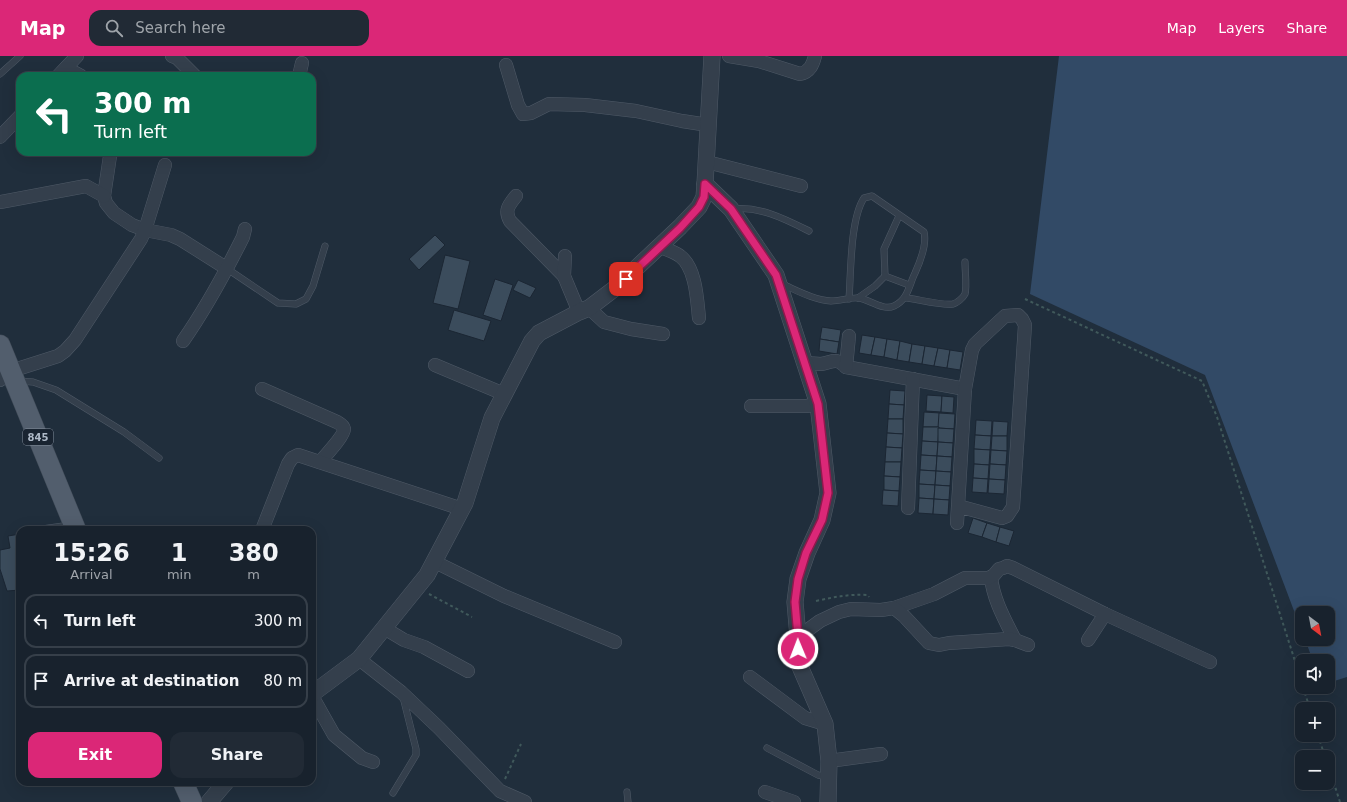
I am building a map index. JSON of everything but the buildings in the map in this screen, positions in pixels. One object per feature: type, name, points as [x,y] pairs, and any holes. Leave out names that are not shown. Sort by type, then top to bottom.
[{"type":"main road","name":"845","points":[[0,345],[9,377],[75,526]]},
{"type":"main road","points":[[185,786],[192,802]]},
{"type":"street","points":[[62,72],[77,56]]},
{"type":"street","points":[[172,56],[177,58],[191,72]]},
{"type":"street","points":[[316,692],[359,659],[427,575],[465,503],[492,418],[532,341],[539,333],[584,310],[614,289],[680,228],[699,207],[704,197],[712,56]]},
{"type":"street","points":[[729,56],[759,60],[803,74],[810,69],[815,56]]},
{"type":"street","points":[[300,72],[302,63]]},
{"type":"street","points":[[506,65],[518,105],[524,114],[531,113],[549,104],[585,105],[636,111],[682,122],[708,125]]},
{"type":"street","points":[[0,137],[16,120]]},
{"type":"street","points":[[110,156],[104,196],[106,203],[114,213],[132,225],[180,239],[226,268]]},
{"type":"street","points":[[706,162],[800,186]]},
{"type":"street","points":[[9,377],[58,356],[75,340],[141,239],[165,165]]},
{"type":"street","points":[[705,184],[731,209],[776,275],[818,404],[828,493],[822,520],[806,553],[798,579],[795,602],[798,637],[798,662],[825,724],[829,761],[828,802]]},
{"type":"street","points":[[0,202],[86,186],[104,196]]},
{"type":"street","points":[[516,196],[508,207],[507,216],[510,221],[564,276],[584,310],[604,322],[632,329],[663,334]]},
{"type":"street","points":[[182,341],[199,318],[220,282],[245,229]]},
{"type":"street","points":[[659,247],[672,251],[681,257],[691,272],[697,293],[699,318]]},
{"type":"street","points":[[564,276],[565,256]]},
{"type":"street","points":[[957,523],[958,506],[965,389],[972,350],[975,344],[1005,316],[1018,315],[1025,325],[1013,507],[1007,516],[1002,518],[958,506]]},
{"type":"street","points":[[846,367],[849,336]]},
{"type":"street","points":[[804,363],[822,364],[830,369],[838,371],[846,367],[965,389]]},
{"type":"street","points":[[435,365],[504,394]]},
{"type":"street","points":[[908,508],[913,379]]},
{"type":"street","points":[[262,389],[343,426],[344,430],[342,436],[320,462]]},
{"type":"street","points":[[751,406],[807,406],[818,404]]},
{"type":"street","points":[[264,526],[288,464],[292,458],[298,455],[462,509]]},
{"type":"street","points":[[435,562],[504,596],[616,642]]},
{"type":"street","points":[[798,637],[820,621],[839,612],[850,609],[894,608],[934,594],[965,578],[989,578],[999,569],[1007,566],[1105,614],[1210,662]]},
{"type":"street","points":[[991,577],[995,596],[1015,640]]},
{"type":"street","points":[[894,608],[904,616],[929,643],[939,645],[949,643],[1015,640],[1028,645]]},
{"type":"street","points":[[1088,640],[1105,614]]},
{"type":"street","points":[[384,628],[404,640],[424,647],[468,671]]},
{"type":"street","points":[[359,659],[402,692],[439,728],[497,797],[525,802]]},
{"type":"street","points":[[750,677],[804,718],[825,724]]},
{"type":"street","points":[[316,702],[334,735],[362,758],[373,762]]},
{"type":"street","points":[[829,761],[881,754]]},
{"type":"street","points":[[208,802],[222,786]]},
{"type":"street","points":[[765,792],[794,802]]},
{"type":"lane","points":[[0,74],[20,56]]},
{"type":"lane","points":[[849,300],[852,245],[860,205],[864,198],[872,196],[924,232],[925,237],[920,263],[909,285],[906,298]]},
{"type":"lane","points":[[731,209],[739,208],[766,212],[784,218],[809,231]]},
{"type":"lane","points":[[779,282],[821,300],[831,301],[858,298],[875,286],[885,276],[884,249],[899,216]]},
{"type":"lane","points":[[226,268],[278,303],[296,304],[306,299],[313,286],[325,246]]},
{"type":"lane","points":[[858,298],[888,307],[894,306],[906,298],[953,304],[964,296],[966,290],[965,262]]},
{"type":"lane","points":[[885,276],[909,285]]},
{"type":"lane","points":[[9,377],[33,382],[56,390],[124,432],[159,458]]},
{"type":"lane","points":[[393,793],[416,755],[416,749],[402,692]]},
{"type":"lane","points":[[767,748],[818,775],[828,777]]},
{"type":"lane","points":[[627,792],[628,802]]},
{"type":"path","points":[[1025,299],[1202,381],[1217,417],[1295,661]]},
{"type":"path","points":[[417,587],[472,617]]},
{"type":"path","points":[[497,797],[521,744]]},
{"type":"path","points":[[1335,787],[1340,802]]},
{"type":"water","points":[[1059,56],[1347,56],[1347,677],[1335,681],[1335,654],[1310,654],[1308,646],[1335,646],[1335,606],[1295,606],[1295,613],[1205,375],[1030,294]]},
{"type":"route","points":[[626,279],[680,228],[699,207],[704,197],[705,184],[731,209],[776,275],[818,404],[828,493],[822,520],[806,553],[798,579],[795,602],[798,649]]}]
